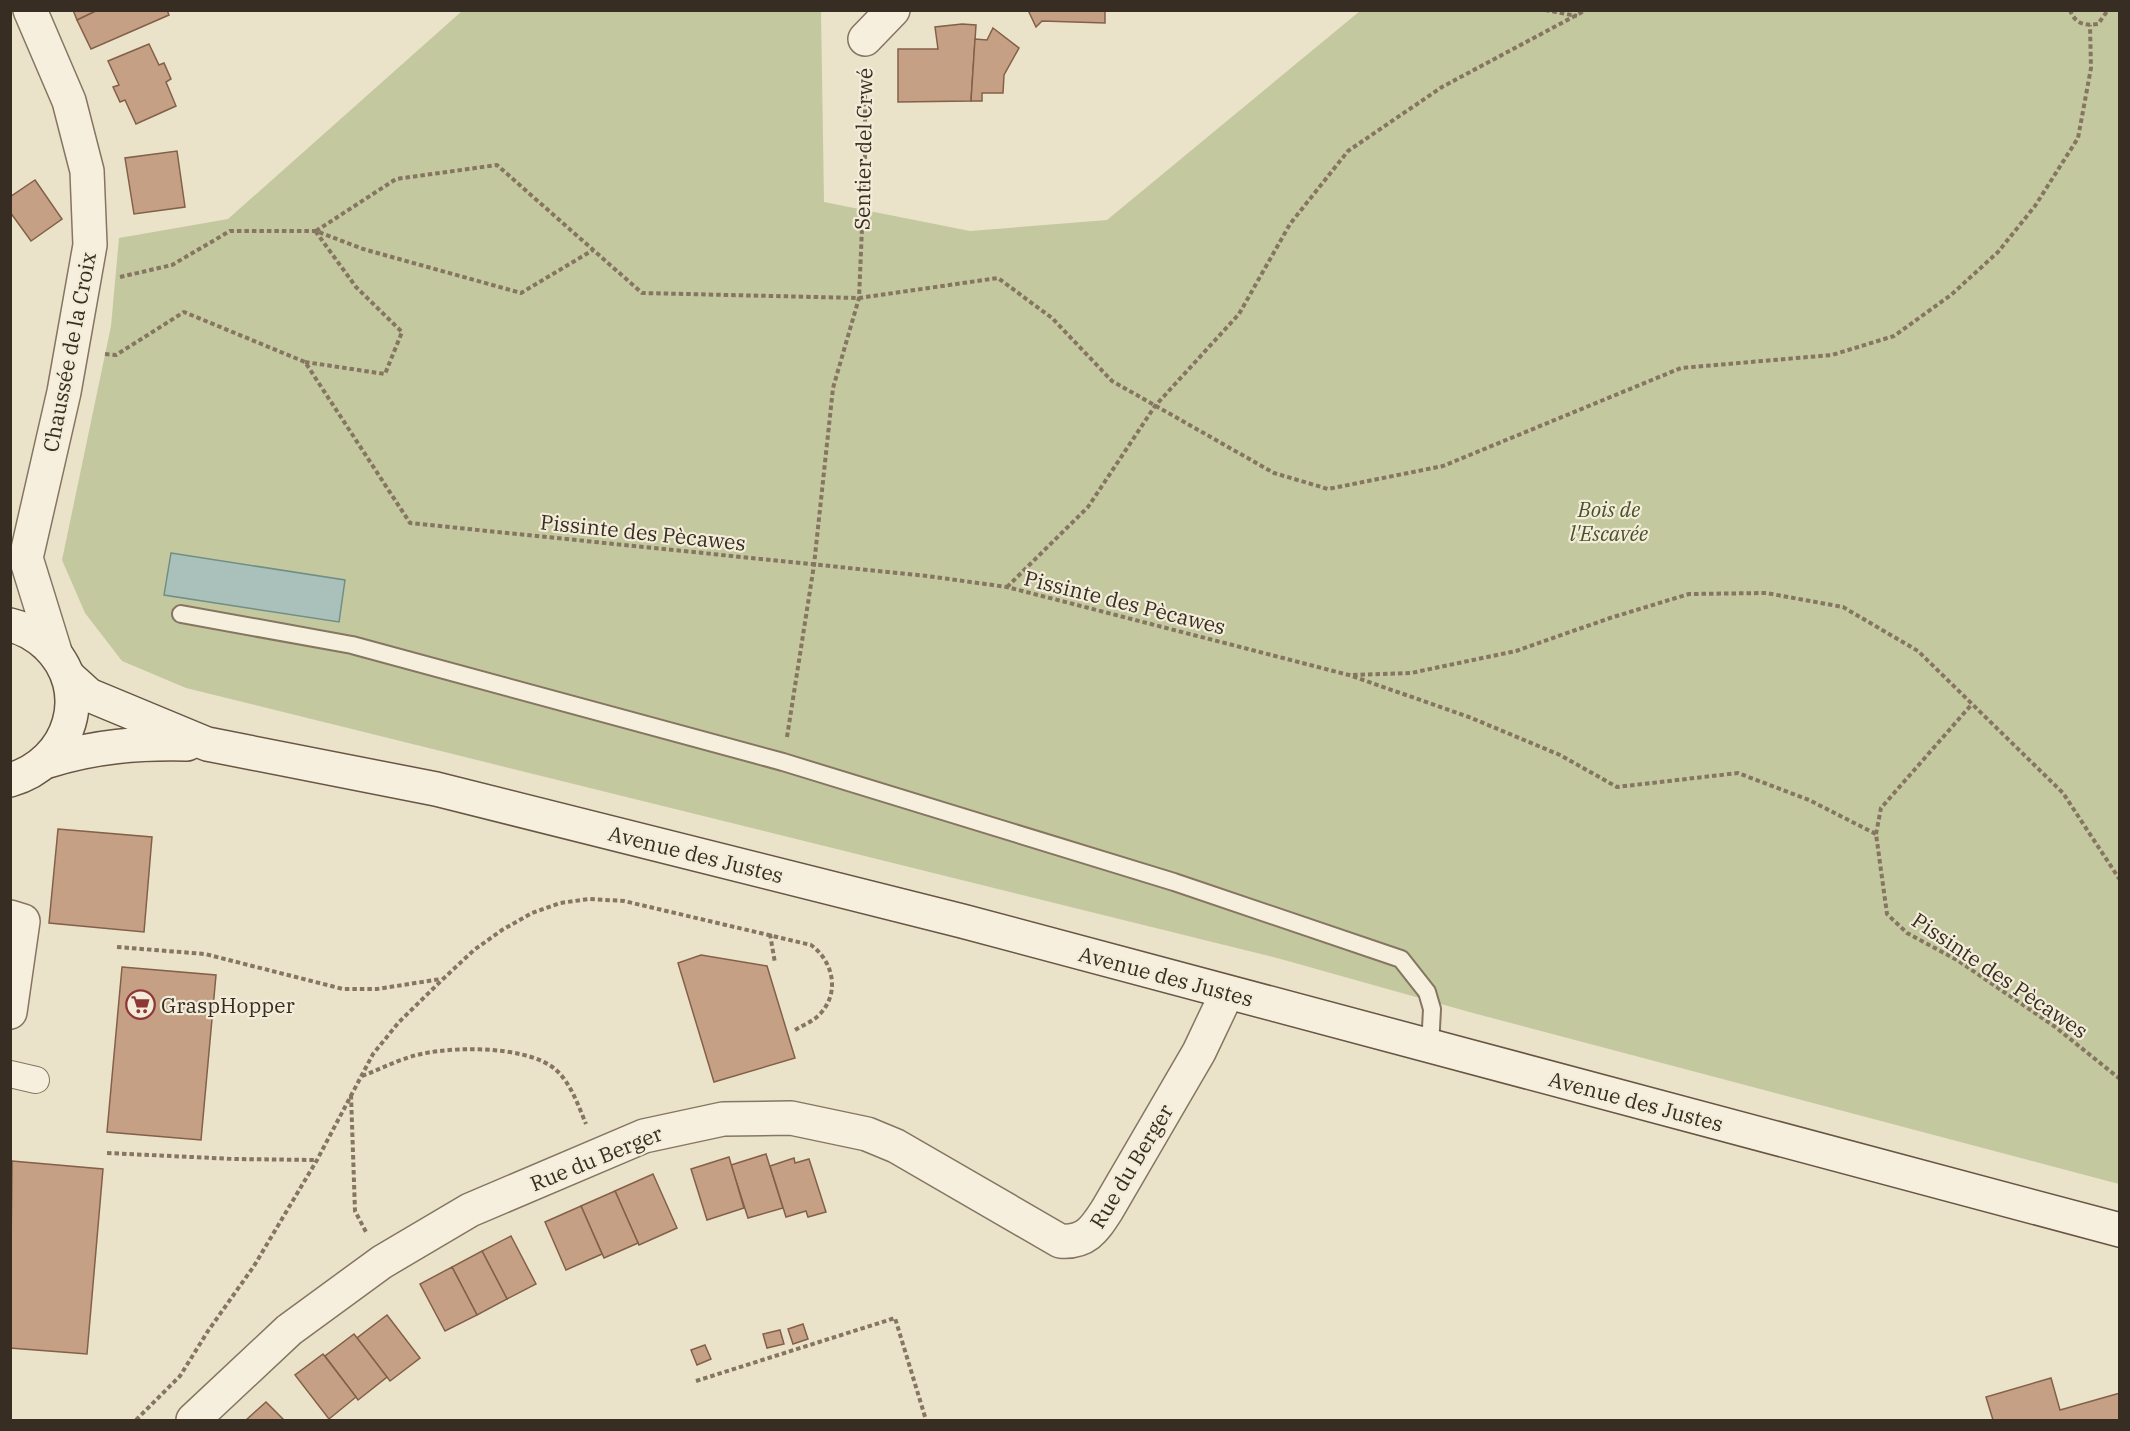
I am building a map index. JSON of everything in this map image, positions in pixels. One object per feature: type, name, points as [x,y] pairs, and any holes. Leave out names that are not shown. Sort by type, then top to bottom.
[{"type":"main road","name":"Chaussée de la Croix","points":[[30,10],[69,101],[87,171],[90,245],[71,353],[18,565],[62,665],[72,706],[66,735],[48,760]]},
{"type":"main road","name":"Sentier del Crwé","points":[[865,39],[893,10]]},
{"type":"main road","name":"Avenue des Justes","points":[[10,626],[38,637],[89,695],[207,744]]},
{"type":"main road","name":"Avenue des Justes","points":[[48,760],[87,749],[134,743],[207,744],[436,789],[962,921],[2120,1230]]},
{"type":"main road","points":[[10,780],[27,775],[48,760]]},
{"type":"main road","points":[[10,917],[23,921],[10,1011]]},
{"type":"main road","name":"Rue du Berger","points":[[193,1420],[289,1330],[382,1262],[470,1210],[644,1136],[683,1125],[723,1119],[790,1118],[867,1134],[896,1146],[1060,1241],[1082,1240],[1092,1233],[1107,1210],[1199,1052],[1227,993]]},
{"type":"street","points":[[10,1074],[36,1080]]},
{"type":"lane","points":[[181,614],[352,645],[783,762],[1174,882],[1401,959],[1427,993],[1432,1009],[1430,1047]]},
{"type":"path","points":[[1545,10],[1577,16]]},
{"type":"path","points":[[1007,587],[1088,507],[1155,406],[1239,314],[1290,224],[1348,151],[1442,87],[1586,10]]},
{"type":"path","points":[[2070,10],[2077,21],[2090,26],[2104,19],[2108,10]]},
{"type":"path","points":[[316,231],[396,179],[497,165],[642,293],[859,298],[998,278],[1052,318],[1112,381],[1274,473],[1328,489],[1443,466],[1681,368],[1832,355],[1894,336],[1951,295],[1990,259],[2042,197],[2078,138],[2091,68],[2090,26]]},
{"type":"path","name":"Sentier del Crwé","points":[[783,762],[814,565],[833,388],[859,298],[865,158],[865,39]]},
{"type":"path","points":[[84,285],[172,265],[230,231],[316,231],[363,249],[521,293],[593,250]]},
{"type":"path","points":[[71,353],[116,355],[184,312],[305,362],[385,374],[402,332],[356,287],[316,231]]},
{"type":"path","name":"Pissinte des Pècawes","points":[[305,362],[410,523],[927,576],[1007,587],[1349,675],[1469,717],[1550,751],[1617,787],[1738,773],[1809,800],[1876,834],[1887,914],[1907,933],[1958,960],[2054,1026],[2120,1079]]},
{"type":"path","points":[[1349,675],[1412,673],[1516,651],[1610,618],[1689,594],[1766,593],[1843,607],[1918,651],[2063,793],[2120,880]]},
{"type":"path","points":[[1876,834],[1881,808],[1972,704]]},
{"type":"path","points":[[136,1420],[187,1366],[208,1331],[255,1266],[373,1054],[399,1022],[474,950],[522,919],[560,903],[588,899],[624,901],[811,945],[823,954],[831,971],[828,1002],[813,1020],[795,1030]]},
{"type":"path","points":[[770,934],[775,963]]},
{"type":"path","points":[[117,947],[205,954],[343,988],[377,989],[443,979]]},
{"type":"path","points":[[361,1077],[404,1059],[447,1049],[524,1055],[541,1060],[555,1069],[566,1081],[598,1155]]},
{"type":"path","points":[[351,1095],[355,1211],[382,1262]]},
{"type":"path","points":[[107,1153],[234,1160],[316,1160]]},
{"type":"path","points":[[696,1381],[895,1318],[926,1420]]},
{"type":"green space","name":"Bois de l'Escavée","points":[[462,11],[821,11],[824,202],[970,231],[1107,220],[1360,11],[2119,11],[2119,1184],[1473,1013],[1277,958],[186,688],[122,661],[85,613],[62,560],[111,326],[119,238],[228,219]]},
{"type":"water","points":[[171,553],[345,580],[339,622],[164,595]]},
{"type":"building","points":[[73,10],[98,10],[77,20]]},
{"type":"building","points":[[98,10],[167,10],[169,15],[91,49],[77,20]]},
{"type":"building","points":[[1028,10],[1105,10],[1105,23],[1042,21],[1036,27]]},
{"type":"building","points":[[976,25],[971,101],[898,102],[898,49],[938,49],[935,27]]},
{"type":"building","points":[[993,28],[1019,48],[1004,75],[1003,93],[982,93],[982,101],[971,101],[975,39],[987,40]]},
{"type":"building","points":[[149,44],[159,65],[164,63],[171,79],[166,82],[176,106],[136,124],[125,100],[120,102],[113,87],[119,85],[108,61]]},
{"type":"building","points":[[177,151],[185,207],[134,214],[125,158]]},
{"type":"building","points":[[35,180],[62,219],[31,241],[10,212],[10,197]]},
{"type":"building","points":[[58,829],[152,837],[144,932],[49,923]]},
{"type":"building","points":[[701,955],[767,966],[795,1058],[714,1082],[678,963]]},
{"type":"building","points":[[122,967],[216,975],[201,1140],[107,1132]]},
{"type":"building","points":[[766,1154],[783,1208],[748,1218],[731,1165]]},
{"type":"building","points":[[729,1157],[744,1208],[707,1220],[691,1169]]},
{"type":"building","points":[[794,1158],[795,1163],[809,1159],[826,1212],[808,1217],[806,1211],[786,1217],[770,1166]]},
{"type":"building","points":[[12,1161],[103,1169],[87,1354],[10,1348]]},
{"type":"building","points":[[653,1174],[677,1228],[639,1245],[615,1191]]},
{"type":"building","points":[[615,1191],[638,1243],[604,1258],[581,1206]]},
{"type":"building","points":[[581,1206],[602,1254],[566,1270],[545,1222]]},
{"type":"building","points":[[511,1236],[536,1284],[507,1299],[482,1251]]},
{"type":"building","points":[[482,1251],[507,1299],[477,1315],[452,1267]]},
{"type":"building","points":[[452,1267],[477,1315],[445,1331],[420,1284]]},
{"type":"building","points":[[387,1315],[420,1358],[390,1381],[357,1338]]},
{"type":"building","points":[[803,1324],[808,1339],[793,1344],[788,1329]]},
{"type":"building","points":[[780,1330],[784,1344],[767,1348],[763,1334]]},
{"type":"building","points":[[354,1334],[387,1377],[358,1400],[325,1356]]},
{"type":"building","points":[[705,1345],[711,1359],[697,1365],[691,1350]]},
{"type":"building","points":[[323,1354],[356,1397],[329,1419],[295,1375]]},
{"type":"building","points":[[2051,1378],[2060,1410],[2120,1393],[2120,1420],[1993,1420],[1986,1397]]},
{"type":"building","points":[[266,1402],[284,1420],[246,1420]]},
{"type":"place","name":"GraspHopper","points":[[140,1005]]}]
